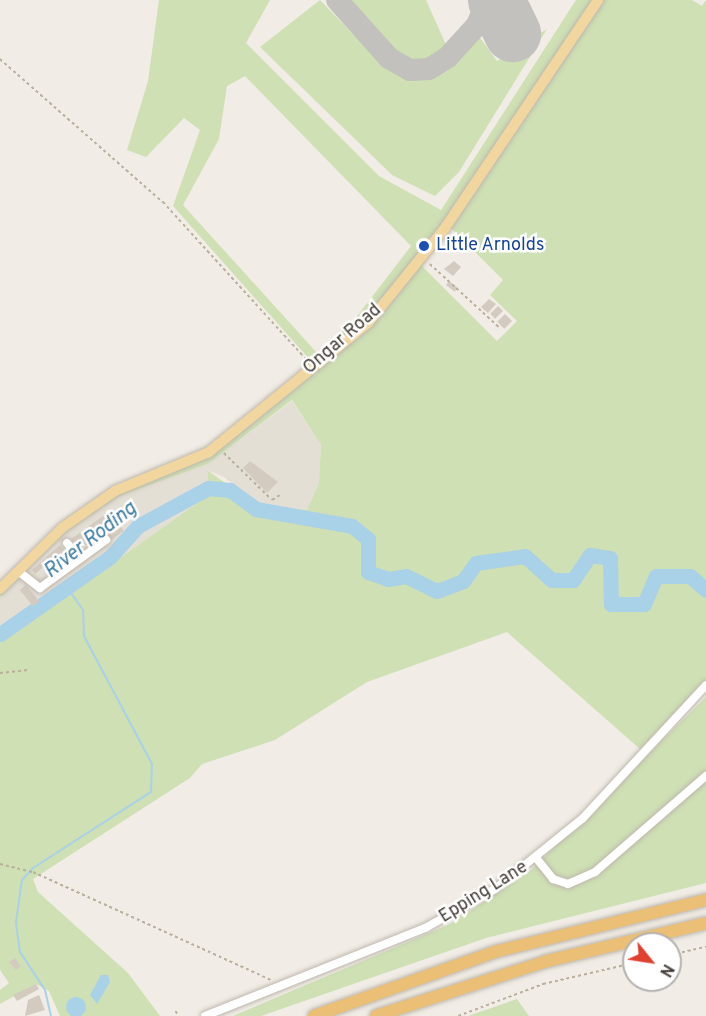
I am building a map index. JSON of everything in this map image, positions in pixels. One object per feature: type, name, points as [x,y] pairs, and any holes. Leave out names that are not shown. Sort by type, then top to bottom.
[{"type":"highway","points":[[314,1016],[498,951],[706,900]]},
{"type":"highway","points":[[376,1016],[536,964],[706,923]]},
{"type":"main road","name":"Ongar Road","points":[[0,589],[62,528],[115,491],[217,446],[368,323],[421,260],[598,0]]},
{"type":"street","points":[[18,571],[40,588],[106,540]]},
{"type":"street","points":[[67,543],[79,558]]},
{"type":"street","name":"Epping Lane","points":[[205,1016],[438,922],[537,859],[601,800],[706,686]]},
{"type":"street","points":[[537,859],[554,879],[568,884],[595,872],[706,776]]},
{"type":"path","points":[[0,59],[163,202],[313,367]]},
{"type":"path","points":[[421,260],[445,273],[501,328]]},
{"type":"path","points":[[217,446],[272,500],[280,495]]},
{"type":"path","points":[[0,673],[28,670]]},
{"type":"path","points":[[0,864],[33,872],[283,985]]},
{"type":"path","points":[[682,952],[706,947]]},
{"type":"path","points":[[458,1016],[543,984],[622,966]]},
{"type":"path","points":[[176,1011],[178,1016]]},
{"type":"shaded area","points":[[292,401],[321,445],[319,483],[307,510],[258,506],[224,477],[207,470],[210,494],[0,643],[0,598],[65,533],[120,496],[208,464]]},
{"type":"green space","points":[[159,0],[270,0],[246,43],[379,176],[441,210],[576,0],[692,0],[702,6],[706,0],[706,682],[640,749],[507,632],[367,682],[275,740],[202,764],[190,778],[33,879],[38,892],[128,973],[160,1016],[60,1016],[49,991],[36,984],[0,1004],[0,990],[9,983],[0,970],[0,643],[210,494],[207,470],[258,506],[307,510],[319,483],[321,445],[292,400],[208,464],[120,496],[65,533],[0,598],[0,583],[58,526],[207,448],[312,362],[173,206],[200,130],[184,118],[146,157],[127,150],[148,81]],"holes":[[[245,76],[411,246],[355,319],[318,354],[183,205],[219,139],[227,86]],[[450,227],[503,280],[490,295],[517,321],[497,341],[422,266]]]},
{"type":"green space","points":[[320,0],[378,60],[398,74],[420,78],[445,70],[478,35],[497,61],[547,29],[459,172],[435,196],[392,175],[260,47]]},
{"type":"green space","points":[[343,0],[426,0],[447,47],[421,64],[401,59]]},
{"type":"green space","points":[[706,697],[706,883],[486,938],[261,1016],[233,1016],[450,924],[529,872]]},
{"type":"green space","points":[[517,999],[529,1016],[468,1016]]},
{"type":"water","points":[[101,975],[108,975],[110,982],[97,1004],[90,995]]},
{"type":"water","points":[[76,997],[83,1000],[86,1007],[83,1014],[76,1017],[69,1014],[66,1007],[69,1000]]},
{"type":"building","points":[[454,261],[461,267],[453,276],[444,269]]},
{"type":"building","points":[[449,281],[458,288],[455,292],[446,285]]},
{"type":"building","points":[[489,299],[496,304],[488,313],[481,307]]},
{"type":"building","points":[[498,306],[503,311],[495,319],[490,314]]},
{"type":"building","points":[[505,314],[512,321],[504,329],[497,322]]},
{"type":"building","points":[[250,461],[278,482],[267,493],[243,468]]},
{"type":"building","points":[[110,511],[124,531],[111,540],[105,532],[79,550],[71,539]]},
{"type":"building","points":[[60,545],[71,557],[59,568],[52,560],[35,574],[32,570]]},
{"type":"building","points":[[26,585],[39,601],[33,606],[20,590]]},
{"type":"building","points":[[15,958],[21,966],[16,970],[9,962]]},
{"type":"building","points":[[36,984],[39,989],[17,1001],[13,995]]},
{"type":"building","points":[[39,995],[45,1010],[25,1016],[28,1000]]},
{"type":"waterway","name":"River Roding","points":[[0,634],[110,557],[138,526],[208,488],[230,490],[256,509],[352,526],[368,539],[368,572],[388,579],[406,576],[437,591],[463,581],[476,563],[525,556],[552,580],[573,580],[590,555],[610,558],[611,604],[644,604],[656,576],[690,576],[706,590]]},
{"type":"waterway","points":[[51,1016],[45,990],[20,952],[16,922],[22,880],[33,868],[151,792],[152,764],[84,636],[83,610],[67,587]]},
{"type":"taxiway","points":[[337,0],[389,58],[410,70],[429,69],[448,57],[477,25],[487,0]]},
{"type":"runway","points":[[496,0],[512,33]]},
{"type":"place","name":"Little Arnolds","points":[[424,246]]}]
